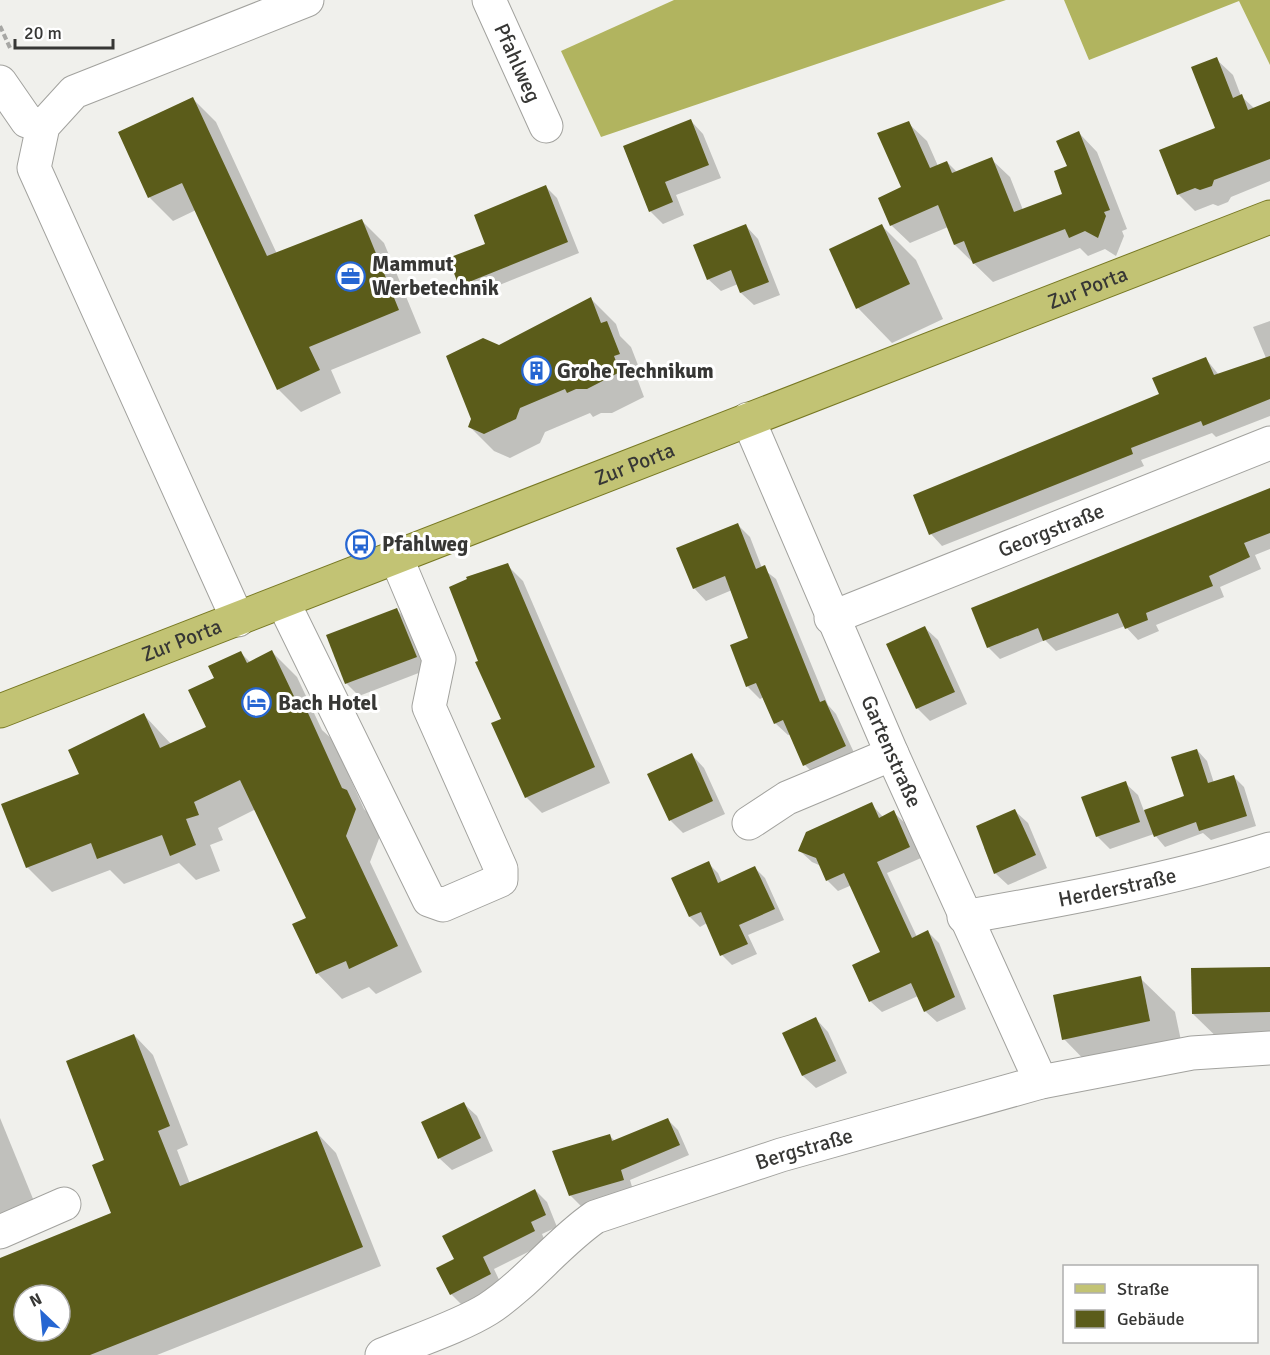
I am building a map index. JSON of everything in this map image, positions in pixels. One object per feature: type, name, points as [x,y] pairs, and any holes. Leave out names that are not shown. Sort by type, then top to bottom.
[{"type":"main road","name":"Zur Porta","points":[[0,711],[1270,218]]},
{"type":"street","points":[[238,620],[34,168],[43,126],[74,92],[307,0]]},
{"type":"street","name":"Pfahlweg","points":[[489,0],[546,126]]},
{"type":"street","points":[[0,82],[27,121],[43,126]]},
{"type":"street","name":"Gartenstraße","points":[[748,419],[891,754],[1041,1082]]},
{"type":"street","name":"Georgstraße","points":[[831,618],[1270,443]]},
{"type":"street","points":[[283,602],[429,900],[443,905],[501,880],[501,869],[429,707],[439,659],[396,557]]},
{"type":"street","points":[[749,823],[787,798],[891,754]]},
{"type":"street","name":"Herderstraße","points":[[964,917],[1094,894],[1220,864],[1270,849]]},
{"type":"street","name":"Bergstraße","points":[[382,1355],[486,1310],[529,1278],[569,1235],[595,1217],[781,1155],[1041,1082],[1192,1053],[1270,1048]]},
{"type":"street","points":[[0,1232],[64,1204]]},
{"type":"green space","points":[[674,0],[1006,0],[601,137],[561,51]]},
{"type":"green space","points":[[1064,0],[1270,0],[1270,65],[1239,1],[1089,60]]},
{"type":"building","points":[[1217,57],[1233,98],[1242,94],[1248,110],[1270,101],[1270,159],[1214,180],[1212,186],[1200,190],[1195,188],[1177,195],[1159,150],[1215,128],[1191,67]]},
{"type":"building","points":[[193,97],[267,256],[362,219],[399,310],[309,347],[320,370],[277,390],[182,183],[148,198],[118,132]]},
{"type":"building","points":[[691,119],[709,165],[665,182],[673,202],[649,212],[623,146]]},
{"type":"building","points":[[909,121],[930,168],[947,161],[952,173],[992,157],[1014,212],[1062,194],[1054,171],[1067,166],[1056,141],[1079,131],[1110,210],[1104,212],[1106,216],[1098,238],[1085,231],[1069,238],[1065,229],[973,264],[964,241],[954,245],[938,205],[890,226],[878,198],[901,187],[877,133]]},
{"type":"building","points":[[546,185],[568,242],[459,286],[448,258],[485,244],[474,215]]},
{"type":"building","points":[[746,224],[769,282],[740,293],[731,270],[707,280],[693,245]]},
{"type":"building","points":[[882,224],[910,284],[856,309],[829,249]]},
{"type":"building","name":"Grohe Technikum","points":[[591,297],[601,323],[607,321],[620,354],[614,356],[620,372],[587,389],[576,389],[567,393],[565,389],[520,408],[516,419],[484,434],[468,427],[471,419],[446,356],[483,338],[499,345]]},
{"type":"building","points":[[1270,356],[1270,399],[1203,426],[1201,421],[1131,448],[1133,454],[929,535],[913,495],[1159,394],[1152,378],[1206,357],[1214,375]]},
{"type":"building","points":[[1270,488],[1270,533],[1244,543],[1250,557],[1209,576],[1213,586],[1146,613],[1148,620],[1125,629],[1118,613],[1043,641],[1038,628],[987,648],[971,608]]},
{"type":"building","points":[[738,523],[756,569],[765,565],[820,702],[825,700],[846,746],[803,766],[783,720],[774,724],[756,683],[746,687],[730,645],[748,638],[725,576],[693,589],[676,548]]},
{"type":"building","points":[[508,563],[595,767],[525,798],[491,723],[501,719],[475,662],[478,661],[449,587],[467,579],[466,577]]},
{"type":"building","points":[[397,608],[417,657],[345,684],[326,635]]},
{"type":"building","points":[[925,626],[955,692],[916,709],[886,644]]},
{"type":"building","points":[[272,650],[301,711],[308,713],[342,788],[347,790],[356,809],[346,836],[398,946],[349,969],[346,961],[316,974],[292,924],[306,918],[240,780],[194,802],[199,815],[186,819],[196,845],[170,856],[162,835],[97,859],[91,843],[26,868],[1,804],[79,774],[68,750],[144,713],[160,748],[206,727],[188,690],[214,678],[208,666],[241,651],[247,663]]},
{"type":"building","points":[[1197,749],[1208,783],[1234,775],[1247,816],[1199,831],[1196,822],[1154,837],[1144,810],[1184,796],[1171,757]]},
{"type":"building","points":[[692,753],[713,801],[669,821],[647,774]]},
{"type":"building","points":[[1126,781],[1140,822],[1096,837],[1081,797]]},
{"type":"building","points":[[872,802],[879,818],[894,810],[910,847],[877,862],[912,938],[928,930],[955,997],[924,1012],[911,983],[869,1002],[852,965],[880,952],[844,873],[826,881],[816,858],[798,851],[806,832]]},
{"type":"building","points":[[1015,809],[1036,855],[994,874],[976,826]]},
{"type":"building","points":[[709,861],[718,883],[755,866],[775,909],[739,925],[748,944],[720,956],[701,912],[689,917],[671,878]]},
{"type":"building","points":[[1270,967],[1270,1012],[1192,1014],[1191,968]]},
{"type":"building","points":[[1141,976],[1150,1021],[1062,1040],[1053,995]]},
{"type":"building","points":[[816,1017],[836,1061],[802,1076],[782,1033]]},
{"type":"building","points":[[134,1034],[170,1126],[158,1131],[180,1186],[317,1131],[363,1247],[90,1355],[0,1355],[0,1258],[111,1213],[92,1165],[104,1160],[66,1061]]},
{"type":"building","points":[[464,1102],[481,1138],[438,1159],[421,1122]]},
{"type":"building","points":[[668,1118],[680,1145],[621,1170],[624,1180],[569,1196],[552,1151],[610,1134],[612,1141]]},
{"type":"building","points":[[535,1189],[546,1215],[531,1222],[535,1231],[483,1257],[491,1274],[450,1295],[436,1268],[454,1259],[442,1236]]},
{"type":"place","name":"Mammut Werbetechnik","points":[[351,276]]},
{"type":"place","name":"Grohe Technikum","points":[[536,371]]},
{"type":"place","name":"Pfahlweg","points":[[361,544]]},
{"type":"place","name":"Bach Hotel","points":[[257,703]]}]
